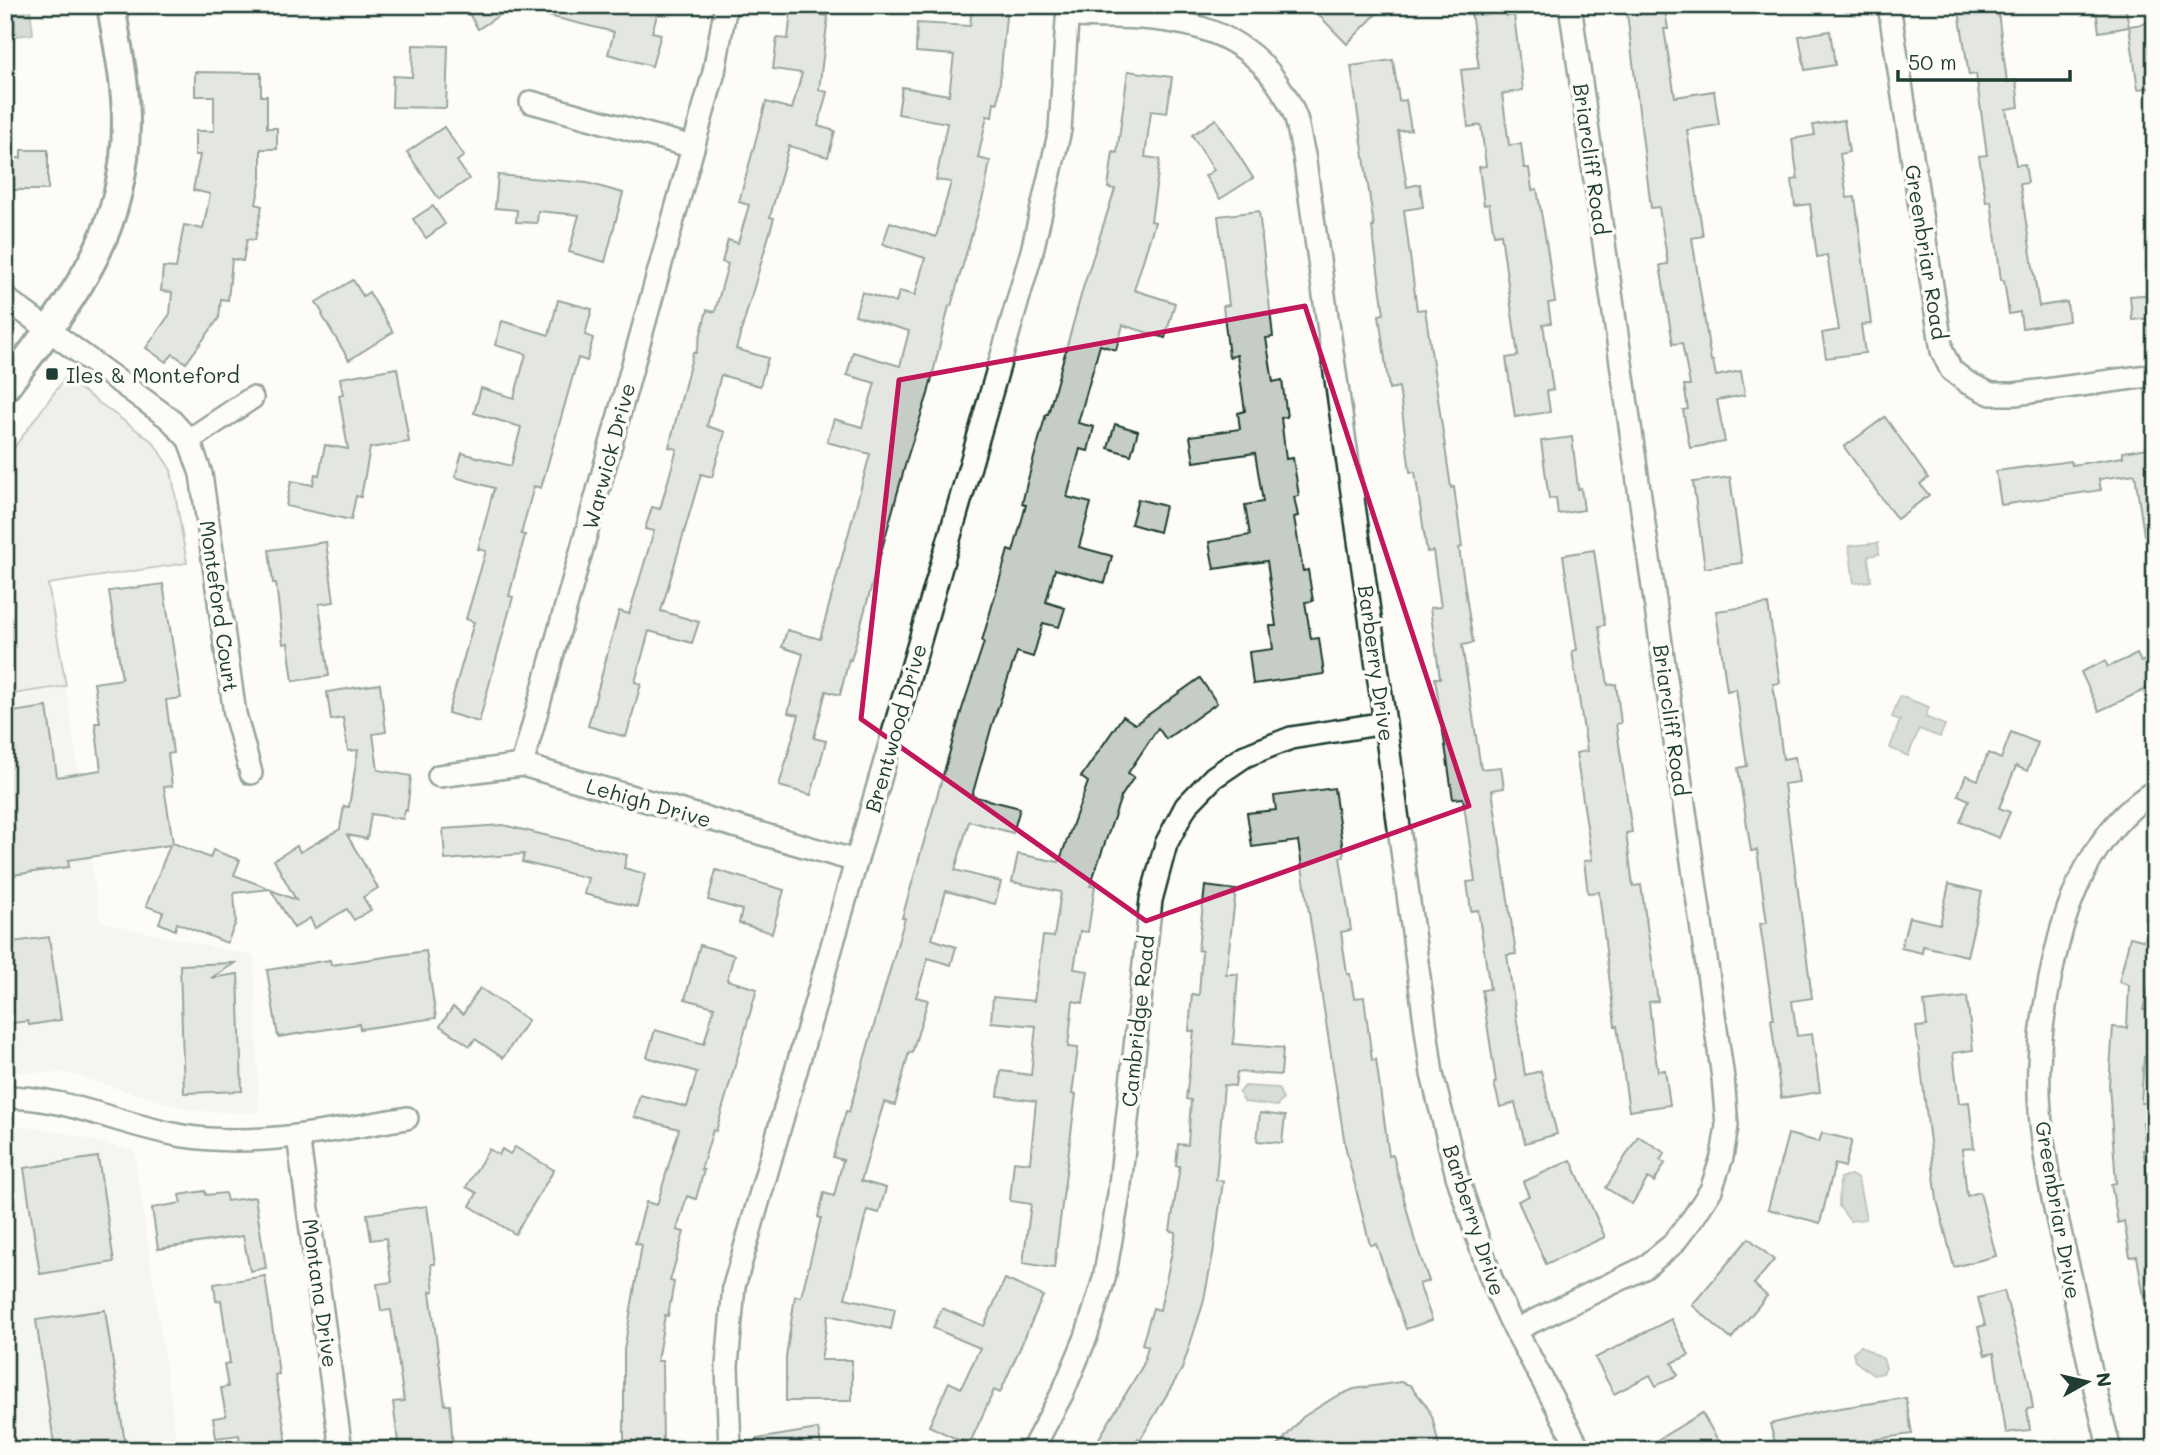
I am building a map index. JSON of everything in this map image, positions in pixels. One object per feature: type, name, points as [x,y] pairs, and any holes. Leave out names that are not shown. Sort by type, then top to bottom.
[{"type":"street","points":[[5,388],[84,280],[114,215],[124,162],[126,122],[123,80],[111,5]]},
{"type":"street","name":"Warwick Drive","points":[[523,765],[715,72],[726,5]]},
{"type":"street","name":"Briarcliff Road","points":[[1515,1330],[1644,1268],[1673,1244],[1711,1190],[1722,1157],[1727,1126],[1721,1065],[1570,5]]},
{"type":"street","name":"Greenbriar Road","points":[[1889,5],[1942,351],[1951,370],[1968,383],[1991,394],[2015,394],[2155,375]]},
{"type":"street","name":"Barberry Drive","points":[[1068,11],[1179,21],[1231,39],[1257,58],[1282,88],[1296,117],[1304,155],[1385,723],[1432,1074],[1457,1177],[1491,1278],[1515,1330],[1580,1450]]},
{"type":"street","name":"Brentwood Drive","points":[[730,1450],[726,1366],[734,1286],[1032,251],[1060,130],[1068,11]]},
{"type":"street","points":[[531,102],[693,147]]},
{"type":"street","name":"Monteford Court","points":[[5,298],[170,419],[189,440],[201,474],[235,714],[251,773]]},
{"type":"street","points":[[189,440],[252,398]]},
{"type":"street","name":"Cambridge Road","points":[[1032,1450],[1063,1392],[1086,1337],[1104,1279],[1119,1195],[1151,900],[1166,844],[1185,806],[1214,778],[1245,756],[1291,738],[1385,723]]},
{"type":"street","name":"Lehigh Drive","points":[[439,776],[523,765],[856,861]]},
{"type":"street","name":"Greenbriar Drive","points":[[2110,1450],[2046,1160],[2039,1066],[2044,1005],[2071,896],[2091,859],[2111,831],[2129,810],[2155,791]]},
{"type":"street","points":[[5,1097],[51,1101],[148,1130],[219,1140],[298,1136],[407,1118]]},
{"type":"street","name":"Montana Drive","points":[[298,1136],[341,1450]]},
{"type":"highlighted area","points":[[1305,306],[1469,806],[1146,921],[861,719],[899,380]]},
{"type":"shaded area","points":[[6,5],[35,5],[30,8],[33,34],[17,36],[13,9],[7,10]]},
{"type":"shaded area","points":[[65,378],[153,442],[171,470],[187,563],[48,584],[66,686],[5,695],[5,460]]},
{"type":"shaded area","points":[[1878,543],[1879,554],[1868,556],[1871,581],[1854,583],[1849,546]]},
{"type":"shaded area","points":[[66,686],[100,922],[254,956],[259,1113],[199,1111],[175,1106],[67,1073],[5,1072],[5,695]]},
{"type":"shaded area","points":[[1900,696],[1929,707],[1925,717],[1945,725],[1940,737],[1919,729],[1908,756],[1890,748],[1900,720],[1892,717]]},
{"type":"shaded area","points":[[1245,1086],[1278,1088],[1283,1099],[1277,1106],[1245,1102],[1239,1093]]},
{"type":"shaded area","points":[[5,1124],[64,1133],[134,1151],[178,1450],[5,1450]]},
{"type":"shaded area","points":[[1851,1175],[1858,1179],[1866,1219],[1850,1221],[1839,1206],[1840,1178]]},
{"type":"shaded area","points":[[1861,1346],[1883,1359],[1886,1368],[1883,1373],[1873,1375],[1855,1361],[1853,1352]]},
{"type":"building","points":[[464,5],[515,5],[478,29]]},
{"type":"building","points":[[532,5],[660,5],[652,32],[661,34],[652,66],[608,54],[614,32],[532,12]]},
{"type":"building","points":[[972,5],[1007,5],[998,103],[994,102],[992,117],[987,116],[978,158],[990,161],[985,189],[949,306],[928,394],[840,695],[826,691],[814,738],[826,741],[811,795],[779,786],[799,715],[788,713],[803,654],[782,647],[787,630],[820,639],[870,454],[827,442],[834,419],[862,427],[875,383],[847,375],[853,352],[900,366],[909,331],[855,315],[862,292],[896,303],[899,291],[915,295],[925,258],[883,244],[890,222],[936,237],[951,182],[936,180],[947,123],[898,114],[902,87],[949,95],[954,55],[916,52],[917,23],[970,26]]},
{"type":"building","points":[[1309,5],[1385,5],[1347,44]]},
{"type":"building","points":[[1470,5],[1505,5],[1507,16],[1514,15],[1523,90],[1502,94],[1509,145],[1521,144],[1524,168],[1529,168],[1532,190],[1537,189],[1547,247],[1555,302],[1548,303],[1551,323],[1543,324],[1553,390],[1547,391],[1550,412],[1515,417],[1506,358],[1518,356],[1501,234],[1494,235],[1489,204],[1484,205],[1479,167],[1486,166],[1481,125],[1468,127],[1461,70],[1479,68]]},
{"type":"building","points":[[1626,5],[1664,5],[1668,29],[1664,29],[1675,97],[1714,91],[1719,125],[1687,130],[1703,236],[1692,238],[1711,361],[1716,376],[1741,371],[1745,395],[1717,400],[1725,442],[1690,448],[1683,410],[1688,409],[1684,385],[1690,385],[1682,343],[1673,344],[1660,265],[1668,264],[1659,207],[1651,208]]},
{"type":"building","points":[[1958,5],[1997,5],[2007,82],[2016,80],[2019,107],[2006,109],[2016,165],[2025,164],[2028,183],[2020,184],[2039,306],[2067,302],[2069,321],[2022,328],[2020,312],[2009,314],[2004,280],[2001,280],[1991,201],[1986,202],[1979,156],[1987,155],[1976,74],[1969,75]]},
{"type":"building","points":[[2125,5],[2129,27],[2099,32],[2096,9]]},
{"type":"building","points":[[791,11],[828,16],[819,90],[827,92],[818,126],[835,131],[828,157],[789,146],[770,217],[774,218],[736,349],[768,358],[760,386],[721,375],[707,426],[725,432],[712,477],[701,474],[661,611],[699,622],[692,643],[649,631],[635,682],[641,684],[626,737],[588,726],[619,611],[629,614],[654,531],[645,529],[652,507],[660,509],[677,449],[669,447],[693,353],[696,353],[707,310],[715,312],[728,264],[722,262],[728,240],[738,243],[749,205],[739,202],[766,102],[792,109],[802,73],[773,69],[777,38],[788,39]]},
{"type":"building","points":[[2155,22],[2155,87],[2138,89],[2129,26]]},
{"type":"building","points":[[1830,31],[1835,65],[1805,70],[1799,36]]},
{"type":"building","points":[[413,45],[448,46],[446,108],[392,107],[393,76],[412,77]]},
{"type":"building","points":[[1393,60],[1399,101],[1406,100],[1411,130],[1398,131],[1407,187],[1420,184],[1423,207],[1404,210],[1417,310],[1425,309],[1462,547],[1459,548],[1473,643],[1462,645],[1481,769],[1501,767],[1504,788],[1492,790],[1516,954],[1507,955],[1525,1075],[1541,1071],[1557,1134],[1525,1143],[1515,1103],[1500,1107],[1494,1083],[1496,1082],[1482,990],[1490,989],[1478,910],[1471,911],[1467,882],[1475,881],[1463,798],[1453,799],[1435,678],[1440,678],[1430,608],[1441,607],[1433,551],[1427,552],[1415,472],[1410,472],[1399,387],[1389,389],[1379,315],[1384,314],[1351,66]]},
{"type":"building","points":[[1128,71],[1172,77],[1167,113],[1151,111],[1145,157],[1160,159],[1151,221],[1155,222],[1134,290],[1175,303],[1165,338],[1123,325],[1116,350],[1100,345],[1078,423],[1094,427],[1088,451],[1080,449],[1067,497],[1091,503],[1079,547],[1112,556],[1105,583],[1055,569],[1046,602],[1065,608],[1059,627],[1043,623],[1033,657],[1017,652],[972,796],[1020,808],[1013,833],[969,821],[955,870],[1001,882],[995,904],[946,891],[932,939],[956,947],[951,965],[928,958],[916,997],[928,1000],[912,1053],[909,1052],[895,1105],[884,1102],[861,1181],[886,1188],[879,1213],[867,1210],[845,1298],[895,1309],[891,1329],[828,1315],[821,1360],[852,1360],[852,1401],[786,1401],[786,1357],[795,1296],[801,1297],[821,1218],[818,1217],[824,1193],[834,1196],[843,1160],[833,1157],[846,1111],[849,1112],[905,918],[902,918],[984,642],[982,641],[1008,550],[1013,552],[1026,505],[1022,504],[1027,483],[1046,414],[1115,189],[1108,188],[1113,152],[1117,153]]},
{"type":"building","points":[[195,72],[261,73],[261,96],[267,96],[267,128],[277,128],[277,149],[261,149],[261,178],[256,204],[262,206],[255,240],[247,239],[243,261],[232,259],[228,300],[221,299],[219,318],[186,363],[173,354],[166,362],[146,348],[170,314],[172,292],[161,291],[163,267],[176,268],[184,225],[203,229],[210,194],[193,190],[200,155],[195,155],[195,131],[214,131],[214,96],[195,96]]},
{"type":"building","points":[[1216,119],[1253,178],[1220,199],[1205,176],[1214,170],[1192,135]]},
{"type":"building","points":[[1844,120],[1849,152],[1840,154],[1847,198],[1855,197],[1871,324],[1861,325],[1865,353],[1826,358],[1822,333],[1839,330],[1827,255],[1817,257],[1810,204],[1795,206],[1792,180],[1798,179],[1792,139],[1815,135],[1813,125]]},
{"type":"building","points":[[444,127],[464,156],[457,161],[469,179],[439,199],[407,152]]},
{"type":"building","points":[[21,150],[48,150],[48,190],[5,190],[5,158],[21,158]]},
{"type":"building","points":[[498,175],[587,183],[623,193],[605,262],[569,252],[579,215],[538,211],[537,223],[516,222],[517,210],[495,208]]},
{"type":"building","points":[[433,206],[445,224],[426,238],[413,219]]},
{"type":"building","points":[[1259,211],[1273,337],[1266,338],[1273,382],[1282,380],[1287,417],[1281,418],[1286,459],[1293,458],[1299,496],[1294,497],[1298,516],[1294,517],[1303,571],[1308,570],[1313,601],[1305,602],[1311,639],[1319,638],[1324,674],[1253,684],[1249,652],[1273,649],[1270,626],[1276,626],[1267,561],[1214,569],[1209,542],[1250,535],[1245,505],[1263,502],[1255,453],[1194,462],[1190,436],[1240,429],[1238,413],[1245,411],[1237,355],[1229,357],[1223,306],[1229,305],[1218,216]]},
{"type":"building","points":[[353,280],[363,296],[369,292],[393,332],[349,360],[316,302]]},
{"type":"building","points":[[2155,294],[2155,318],[2132,320],[2130,296]]},
{"type":"building","points":[[558,300],[592,309],[585,335],[593,338],[587,361],[578,358],[541,488],[534,486],[509,596],[513,597],[479,722],[448,713],[474,622],[466,619],[486,551],[478,549],[494,488],[455,477],[462,453],[511,466],[521,427],[474,413],[481,388],[514,398],[526,354],[495,345],[502,321],[549,335]]},
{"type":"building","points":[[397,368],[409,442],[370,448],[361,497],[356,496],[351,520],[286,506],[291,481],[313,485],[315,474],[319,475],[325,445],[348,449],[339,395],[343,394],[340,378]]},
{"type":"building","points":[[1885,417],[1928,478],[1920,484],[1929,495],[1897,519],[1844,447]]},
{"type":"building","points":[[1115,424],[1138,431],[1131,455],[1108,448]]},
{"type":"building","points":[[1572,437],[1578,489],[1581,488],[1584,510],[1558,514],[1556,498],[1549,499],[1541,441]]},
{"type":"building","points":[[2155,447],[2155,534],[2144,535],[2135,474],[2099,479],[2101,490],[2001,505],[1996,471],[2071,461],[2072,465],[2123,457],[2123,452]]},
{"type":"building","points":[[1730,477],[1742,563],[1705,568],[1693,482]]},
{"type":"building","points":[[1138,499],[1165,506],[1159,532],[1131,524]]},
{"type":"building","points":[[326,542],[334,602],[319,604],[329,676],[293,681],[288,643],[283,644],[269,550]]},
{"type":"building","points":[[1594,550],[1605,625],[1599,626],[1608,685],[1616,684],[1621,723],[1616,724],[1632,832],[1626,833],[1633,886],[1641,885],[1658,1001],[1649,1002],[1653,1041],[1658,1071],[1665,1070],[1670,1105],[1629,1111],[1615,1026],[1599,892],[1588,893],[1584,861],[1592,860],[1576,753],[1587,751],[1572,651],[1577,650],[1563,555]]},
{"type":"building","points":[[163,584],[181,698],[166,700],[173,753],[168,754],[172,786],[164,787],[173,843],[210,858],[213,850],[240,860],[234,875],[270,889],[234,893],[236,922],[227,943],[177,923],[175,930],[159,923],[163,912],[146,906],[170,845],[68,860],[69,867],[5,876],[5,713],[47,707],[57,777],[101,770],[95,723],[100,723],[94,683],[122,679],[109,591]]},
{"type":"building","points":[[1768,604],[1780,683],[1773,684],[1783,759],[1795,757],[1799,782],[1784,784],[1812,998],[1792,1001],[1797,1036],[1812,1034],[1820,1092],[1781,1098],[1771,1019],[1774,1019],[1760,924],[1767,923],[1757,850],[1751,851],[1738,768],[1747,766],[1736,689],[1727,691],[1716,611]]},
{"type":"building","points":[[2137,654],[2141,662],[2155,656],[2155,685],[2099,711],[2081,672],[2105,661],[2108,667]]},
{"type":"building","points":[[1200,678],[1217,703],[1166,739],[1158,728],[1128,773],[1134,777],[1121,797],[1090,886],[1095,886],[1088,932],[1080,931],[1074,969],[1088,971],[1083,1003],[1073,1001],[1068,1047],[1078,1048],[1072,1094],[1076,1094],[1054,1268],[1023,1263],[1031,1204],[1010,1201],[1014,1161],[1030,1163],[1036,1101],[998,1096],[1001,1071],[1031,1075],[1036,1026],[991,1022],[993,997],[1034,1001],[1043,936],[1054,937],[1061,892],[1012,882],[1018,854],[1059,862],[1088,782],[1081,777],[1123,716],[1135,724]]},
{"type":"building","points":[[380,684],[386,732],[373,734],[378,770],[411,776],[407,811],[405,810],[403,819],[371,814],[367,839],[347,835],[378,888],[363,897],[371,910],[354,920],[347,909],[315,928],[310,918],[294,928],[271,890],[296,900],[274,860],[297,846],[300,852],[340,829],[344,806],[349,807],[358,750],[348,751],[343,718],[331,720],[327,692]]},
{"type":"building","points":[[2011,732],[2038,743],[2027,771],[2016,766],[1999,808],[2010,812],[1999,838],[1960,822],[1969,800],[1958,795],[1966,775],[1978,780],[1988,753],[2001,759]]},
{"type":"building","points":[[1334,788],[1344,857],[1340,857],[1351,930],[1341,932],[1347,974],[1350,974],[1354,998],[1364,997],[1372,1060],[1376,1059],[1389,1156],[1393,1155],[1414,1238],[1429,1281],[1419,1284],[1432,1320],[1406,1329],[1376,1244],[1370,1245],[1345,1145],[1298,841],[1252,847],[1247,813],[1276,810],[1274,796]]},
{"type":"building","points":[[503,825],[627,855],[624,868],[645,874],[637,907],[584,894],[588,878],[522,862],[524,854],[445,860],[443,829]]},
{"type":"building","points":[[716,870],[784,890],[772,933],[739,923],[742,910],[708,900]]},
{"type":"building","points":[[1949,884],[1982,892],[1967,956],[1923,946],[1922,953],[1901,948],[1909,917],[1940,924]]},
{"type":"building","points":[[1205,886],[1236,890],[1226,974],[1238,974],[1233,1044],[1283,1048],[1281,1075],[1237,1072],[1235,1086],[1224,1085],[1216,1180],[1223,1181],[1213,1254],[1203,1304],[1182,1369],[1140,1440],[1138,1438],[1130,1450],[1092,1450],[1143,1365],[1148,1346],[1142,1344],[1153,1308],[1160,1310],[1176,1232],[1170,1231],[1180,1166],[1176,1166],[1178,1144],[1188,1145],[1191,1100],[1186,1099],[1194,1031],[1189,1031],[1192,994],[1199,995],[1202,951],[1198,950]]},
{"type":"building","points":[[49,937],[61,1020],[29,1025],[28,1021],[5,1024],[5,943]]},
{"type":"building","points":[[2130,937],[2155,943],[2155,964],[2143,1010],[2152,1010],[2152,1014],[2155,1014],[2155,1058],[2144,1057],[2141,1103],[2155,1102],[2155,1121],[2143,1122],[2146,1150],[2143,1150],[2155,1215],[2155,1303],[2145,1304],[2137,1256],[2130,1257],[2124,1221],[2118,1223],[2111,1184],[2116,1183],[2109,1085],[2113,1027],[2127,1028],[2129,985],[2119,982]]},
{"type":"building","points":[[700,945],[734,955],[727,980],[757,989],[716,1131],[713,1130],[701,1170],[704,1170],[696,1199],[687,1196],[677,1230],[684,1232],[670,1281],[674,1282],[657,1361],[662,1361],[663,1450],[624,1450],[624,1350],[642,1245],[635,1243],[646,1202],[657,1205],[679,1129],[634,1117],[640,1095],[687,1107],[697,1072],[647,1057],[655,1030],[704,1044],[714,1007],[685,999]]},
{"type":"building","points":[[426,951],[436,1018],[360,1029],[359,1024],[278,1037],[267,970],[330,960],[331,965]]},
{"type":"building","points":[[235,963],[211,978],[238,974],[242,1091],[184,1093],[180,965]]},
{"type":"building","points":[[480,988],[528,1020],[503,1058],[475,1039],[470,1046],[440,1026],[453,1007],[463,1014]]},
{"type":"building","points":[[1967,997],[1973,1050],[1953,1053],[1959,1103],[1969,1102],[1974,1148],[1962,1149],[1967,1196],[1980,1192],[1996,1256],[1954,1267],[1937,1200],[1916,1027],[1927,1026],[1924,1002]]},
{"type":"building","points":[[1260,1113],[1285,1116],[1282,1143],[1257,1141]]},
{"type":"building","points":[[1822,1133],[1852,1140],[1845,1167],[1835,1164],[1820,1223],[1768,1209],[1788,1134],[1819,1142]]},
{"type":"building","points":[[1638,1136],[1665,1153],[1660,1160],[1665,1163],[1654,1182],[1648,1178],[1632,1204],[1606,1188]]},
{"type":"building","points":[[515,1147],[554,1170],[515,1234],[470,1206],[477,1193],[466,1187],[489,1149],[499,1155],[502,1149],[510,1154]]},
{"type":"building","points":[[98,1157],[114,1262],[40,1274],[24,1168]]},
{"type":"building","points":[[1571,1160],[1605,1237],[1546,1264],[1518,1201],[1529,1196],[1523,1182]]},
{"type":"building","points":[[205,1191],[206,1195],[225,1193],[227,1201],[255,1197],[266,1268],[250,1271],[243,1236],[158,1249],[152,1208],[181,1203],[179,1195]]},
{"type":"building","points":[[427,1206],[435,1264],[431,1264],[434,1291],[430,1292],[445,1405],[450,1405],[453,1450],[399,1450],[393,1402],[404,1401],[391,1310],[381,1311],[377,1284],[392,1282],[386,1238],[371,1240],[367,1214]]},
{"type":"building","points":[[1749,1238],[1774,1260],[1754,1284],[1767,1296],[1731,1339],[1692,1305]]},
{"type":"building","points":[[265,1276],[279,1374],[275,1375],[288,1450],[241,1450],[239,1435],[216,1438],[213,1418],[226,1416],[221,1388],[228,1387],[224,1364],[230,1363],[221,1300],[216,1301],[214,1284]]},
{"type":"building","points":[[1005,1279],[1043,1296],[1000,1393],[994,1390],[969,1445],[929,1426],[949,1382],[961,1388],[980,1348],[933,1328],[942,1308],[984,1326]]},
{"type":"building","points":[[2004,1291],[2028,1378],[2033,1408],[2027,1409],[2030,1430],[2006,1433],[1994,1353],[1985,1355],[1978,1327],[1985,1325],[1978,1298]]},
{"type":"building","points":[[105,1310],[126,1450],[55,1450],[36,1320]]},
{"type":"building","points":[[1671,1319],[1689,1355],[1672,1363],[1678,1375],[1656,1386],[1650,1375],[1614,1394],[1595,1358]]},
{"type":"building","points":[[1400,1382],[1410,1385],[1426,1405],[1432,1416],[1440,1450],[1274,1450],[1303,1417],[1335,1397],[1354,1389]]},
{"type":"building","points":[[1906,1398],[1912,1434],[1830,1446],[1830,1450],[1777,1450],[1770,1424],[1827,1410]]},
{"type":"building","points":[[1702,1413],[1724,1450],[1641,1450]]},
{"type":"building","points":[[818,1429],[822,1450],[756,1450],[756,1439]]},
{"type":"place","name":"Iles & Monteford","points":[[52,374]]}]
